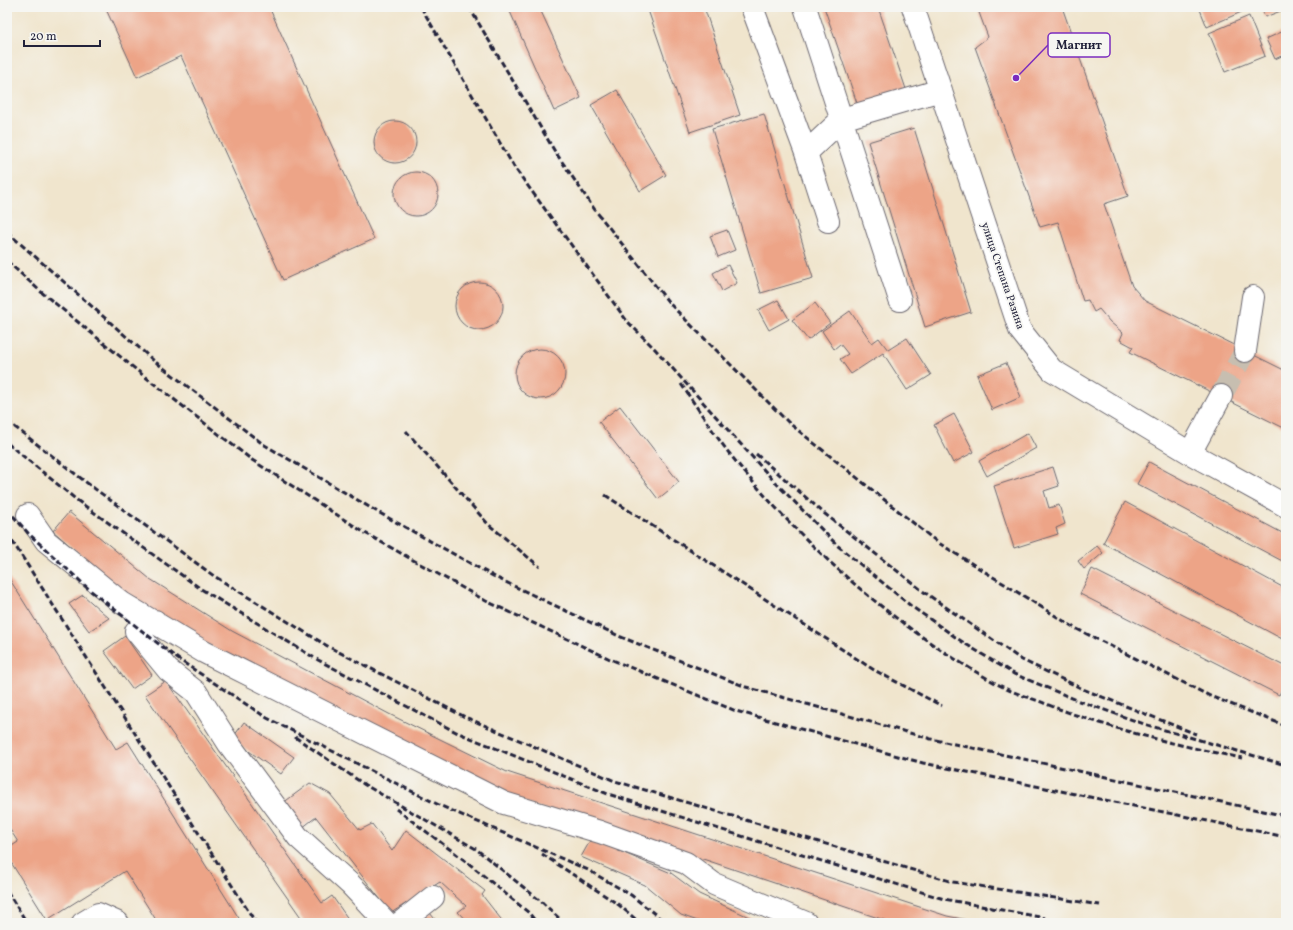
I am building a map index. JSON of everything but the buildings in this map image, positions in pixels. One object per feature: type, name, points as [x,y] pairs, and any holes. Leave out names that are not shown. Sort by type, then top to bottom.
[{"type":"street","points":[[752,7],[806,153],[828,221]]},
{"type":"street","points":[[804,7],[842,119],[900,300]]},
{"type":"street","name":"улица Степана Разина","points":[[913,7],[1020,330],[1052,370],[1190,453],[1286,506]]},
{"type":"street","points":[[806,153],[842,119],[941,90]]},
{"type":"street","points":[[1245,351],[1253,297]]},
{"type":"street","points":[[1190,453],[1222,396]]},
{"type":"street","points":[[28,515],[46,541],[122,603],[155,621],[204,652],[504,803],[600,832],[686,863],[714,884],[806,923]]},
{"type":"street","points":[[155,621],[136,631],[168,670],[196,692],[229,744],[298,837],[350,884],[387,923]]},
{"type":"street","points":[[400,923],[433,897]]},
{"type":"street","points":[[84,923],[98,914],[118,923]]},
{"type":"tunnel","points":[[1221,396],[1245,351]]},
{"type":"railway","points":[[421,7],[514,167],[627,321],[655,349],[773,480],[838,546],[911,606],[964,643],[1014,674],[1079,701],[1144,724],[1286,765]]},
{"type":"railway","points":[[469,7],[554,150],[595,210],[670,304],[789,423],[937,542],[1075,628],[1210,696],[1286,726]]},
{"type":"railway","points":[[7,232],[153,360],[263,444],[376,511],[495,577],[621,637],[746,687],[931,739],[1286,816]]},
{"type":"railway","points":[[7,261],[40,291],[144,376],[252,460],[365,533],[486,601],[610,659],[736,711],[923,763],[1286,837]]},
{"type":"railway","points":[[681,384],[729,453],[757,487],[820,552],[853,583],[888,612],[962,664],[1006,689],[1070,713],[1118,729],[1167,742],[1242,758]]},
{"type":"railway","points":[[7,421],[91,486],[214,576],[329,647],[465,717],[615,781],[953,882],[1100,905]]},
{"type":"railway","points":[[406,431],[488,524],[540,567]]},
{"type":"railway","points":[[7,443],[78,501],[201,589],[318,660],[456,732],[608,794],[944,899],[1045,918]]},
{"type":"railway","points":[[756,454],[825,514],[924,592],[1022,660],[1085,690],[1196,734]]},
{"type":"railway","points":[[605,495],[874,670],[942,706]]},
{"type":"railway","points":[[7,509],[28,533],[91,591],[178,659],[267,718],[439,805],[588,870],[631,895],[666,923]]},
{"type":"railway","points":[[7,533],[256,923]]},
{"type":"railway","points":[[295,737],[365,785],[476,849],[543,903],[564,923]]},
{"type":"railway","points":[[396,809],[467,862],[529,913],[537,923]]},
{"type":"railway","points":[[542,854],[619,905],[640,923]]},
{"type":"railway","points":[[7,891],[27,923]]},
{"type":"railway","points":[[7,918],[10,923]]},
{"type":"place","name":"Магнит","points":[[1016,78]]}]
